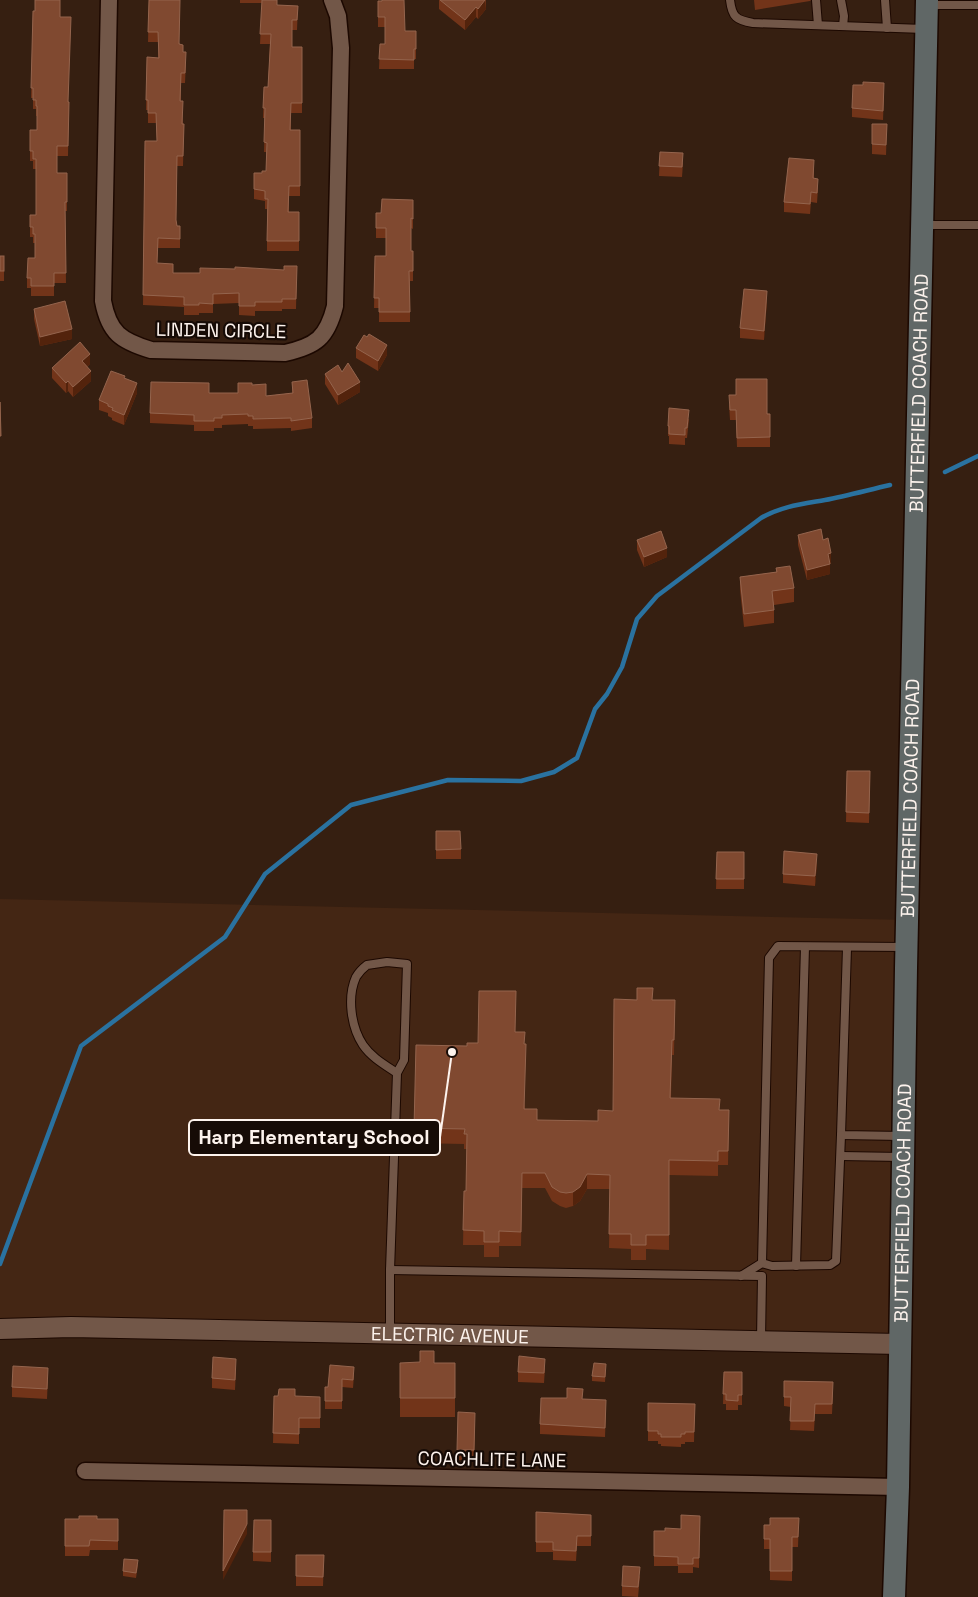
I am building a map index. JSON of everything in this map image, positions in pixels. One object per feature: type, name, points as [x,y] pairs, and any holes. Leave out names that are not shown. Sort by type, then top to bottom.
[{"type":"main road","name":"BUTTERFIELD COACH ROAD","points":[[894,1597],[898,1487],[906,947],[927,2]]},
{"type":"street","name":"LINDEN CIRCLE","points":[[109,0],[103,300],[107,318],[117,334],[133,344],[151,350],[285,354],[305,348],[320,338],[330,324],[334,306],[341,48],[338,16],[332,0]]},
{"type":"street","name":"ELECTRIC AVENUE","points":[[4,1329],[71,1327],[900,1344]]},
{"type":"street","name":"COACHLITE LANE","points":[[86,1471],[898,1487]]},
{"type":"lane","points":[[730,0],[732,14],[744,22],[926,29]]},
{"type":"lane","points":[[816,0],[818,25]]},
{"type":"lane","points":[[841,0],[844,16],[843,26]]},
{"type":"lane","points":[[885,0],[886,28]]},
{"type":"lane","points":[[927,2],[978,5]]},
{"type":"lane","points":[[922,225],[978,225]]},
{"type":"lane","points":[[762,1263],[769,958],[778,946],[906,947]]},
{"type":"lane","points":[[796,1266],[805,947]]},
{"type":"lane","points":[[742,1276],[762,1263],[772,1266],[830,1265],[836,1260],[847,948]]},
{"type":"lane","points":[[390,1333],[390,1270],[397,1073],[404,1060],[407,964],[387,962],[367,965],[357,976],[352,991],[355,1029],[364,1046],[382,1063],[397,1073]]},
{"type":"lane","points":[[841,1135],[904,1146]]},
{"type":"lane","points":[[840,1156],[904,1146]]},
{"type":"lane","points":[[390,1270],[762,1276],[761,1341]]},
{"type":"shaded area","points":[[0,899],[907,920],[900,1344],[0,1320]]},
{"type":"building","points":[[35,0],[60,0],[60,17],[71,17],[68,146],[57,146],[57,173],[67,173],[67,202],[65,202],[66,273],[54,273],[54,286],[31,286],[31,278],[27,278],[28,258],[35,258],[35,234],[33,234],[33,227],[30,227],[30,215],[36,215],[36,159],[33,159],[33,151],[30,151],[30,130],[37,130],[37,106],[36,100],[33,100],[33,88],[31,88]]},
{"type":"building","points":[[149,0],[180,0],[179,44],[183,45],[183,52],[186,52],[185,73],[181,73],[180,101],[183,101],[183,156],[177,156],[176,220],[177,226],[180,226],[180,239],[158,238],[157,263],[173,264],[173,273],[200,273],[200,268],[235,269],[235,267],[284,270],[284,266],[297,266],[296,299],[282,299],[282,302],[255,302],[255,306],[239,306],[239,293],[213,294],[213,304],[184,305],[184,297],[143,295],[145,141],[157,141],[156,113],[148,113],[148,100],[146,100],[147,57],[159,58],[158,32],[148,32]]},
{"type":"building","points":[[262,0],[277,0],[277,5],[298,6],[297,20],[292,20],[292,47],[302,47],[302,103],[291,103],[290,130],[300,130],[300,186],[289,186],[288,212],[299,212],[299,241],[267,241],[268,199],[265,199],[265,191],[254,189],[254,173],[266,171],[267,143],[264,142],[265,108],[263,108],[264,87],[268,87],[271,34],[260,34]]},
{"type":"building","points":[[404,0],[405,31],[416,31],[414,60],[379,59],[380,44],[385,44],[385,17],[378,17],[378,1]]},
{"type":"building","points":[[440,0],[485,0],[465,20]]},
{"type":"building","points":[[863,82],[884,83],[883,111],[852,108],[853,85],[863,85]]},
{"type":"building","points":[[872,124],[887,124],[886,145],[872,144]]},
{"type":"building","points":[[660,152],[683,153],[682,167],[659,166]]},
{"type":"building","points":[[789,158],[814,160],[813,178],[818,179],[817,193],[811,192],[810,204],[784,202]]},
{"type":"building","points":[[382,199],[413,200],[411,251],[413,251],[413,271],[409,271],[410,312],[379,312],[379,298],[374,298],[375,256],[386,256],[386,228],[376,228],[376,213],[381,213]]},
{"type":"building","points":[[0,256],[4,256],[4,271],[0,271]]},
{"type":"building","points":[[744,289],[767,291],[764,331],[740,328]]},
{"type":"building","points":[[65,301],[72,329],[40,337],[34,309]]},
{"type":"building","points":[[369,334],[387,345],[378,361],[356,348],[364,335],[367,337]]},
{"type":"building","points":[[80,342],[90,354],[82,361],[91,371],[73,387],[68,381],[66,383],[52,368]]},
{"type":"building","points":[[348,363],[360,382],[338,395],[325,374],[338,365],[342,372]]},
{"type":"building","points":[[111,371],[137,383],[124,415],[112,410],[113,408],[108,406],[108,404],[99,400]]},
{"type":"building","points":[[736,379],[767,379],[767,414],[770,414],[770,437],[737,438],[736,410],[730,410],[729,395],[736,395]]},
{"type":"building","points":[[307,380],[312,418],[291,421],[291,418],[253,419],[253,416],[248,416],[248,414],[222,415],[222,418],[214,418],[214,421],[194,421],[194,415],[150,413],[151,382],[209,383],[209,393],[238,393],[238,383],[266,384],[266,396],[293,393],[292,382]]},
{"type":"building","points":[[0,402],[1,436],[0,436]]},
{"type":"building","points":[[669,408],[689,410],[685,435],[669,434]]},
{"type":"building","points":[[821,529],[823,540],[828,538],[831,553],[828,554],[830,564],[807,570],[798,535]]},
{"type":"building","points":[[661,531],[667,548],[644,557],[637,540]]},
{"type":"building","points":[[790,566],[794,588],[772,591],[774,610],[744,614],[740,577],[777,572],[776,568]]},
{"type":"building","points":[[847,771],[870,771],[869,813],[846,812]]},
{"type":"building","points":[[436,831],[460,831],[461,849],[436,850]]},
{"type":"building","points":[[784,851],[817,854],[815,876],[783,874]]},
{"type":"building","points":[[717,852],[744,852],[744,879],[716,879]]},
{"type":"building","points":[[637,988],[653,988],[652,1000],[675,1000],[670,1098],[720,1099],[719,1110],[729,1110],[728,1151],[718,1151],[718,1161],[669,1160],[669,1235],[646,1235],[646,1245],[631,1245],[631,1234],[609,1234],[610,1175],[587,1174],[580,1187],[573,1192],[566,1193],[552,1187],[545,1173],[522,1173],[521,1232],[499,1231],[499,1242],[484,1242],[484,1231],[463,1230],[467,1134],[464,1134],[465,1129],[414,1128],[416,1045],[467,1046],[467,1043],[478,1043],[479,991],[516,991],[515,1032],[525,1032],[524,1044],[526,1044],[524,1109],[537,1109],[537,1120],[598,1121],[598,1110],[613,1111],[614,999],[637,1000]]},
{"type":"building","points":[[420,1351],[434,1351],[434,1363],[455,1363],[455,1398],[400,1398],[400,1363],[420,1362]]},
{"type":"building","points":[[519,1356],[545,1359],[544,1373],[518,1372]]},
{"type":"building","points":[[213,1357],[236,1359],[235,1380],[212,1378]]},
{"type":"building","points":[[594,1363],[606,1364],[605,1377],[592,1376]]},
{"type":"building","points":[[330,1365],[354,1367],[353,1380],[342,1379],[342,1401],[325,1401],[325,1387],[328,1387]]},
{"type":"building","points":[[13,1366],[48,1368],[47,1389],[12,1387]]},
{"type":"building","points":[[724,1372],[742,1372],[742,1395],[738,1395],[738,1401],[726,1400],[726,1394],[723,1394]]},
{"type":"building","points":[[784,1381],[833,1382],[832,1404],[815,1404],[814,1421],[790,1421],[791,1397],[784,1397]]},
{"type":"building","points":[[567,1388],[583,1389],[582,1399],[606,1400],[605,1428],[540,1424],[541,1398],[567,1398]]},
{"type":"building","points":[[279,1389],[295,1389],[295,1396],[320,1397],[320,1418],[299,1418],[299,1434],[273,1433],[274,1396],[278,1396]]},
{"type":"building","points":[[648,1403],[695,1404],[694,1432],[685,1432],[685,1434],[681,1434],[681,1437],[661,1437],[658,1431],[648,1431]]},
{"type":"building","points":[[458,1412],[475,1413],[474,1450],[457,1450]]},
{"type":"building","points":[[224,1510],[247,1510],[247,1524],[223,1571]]},
{"type":"building","points":[[536,1512],[591,1515],[591,1536],[577,1536],[576,1551],[553,1550],[553,1542],[536,1542]]},
{"type":"building","points":[[681,1515],[700,1516],[699,1558],[693,1558],[693,1564],[678,1564],[678,1557],[654,1556],[654,1531],[665,1531],[665,1528],[681,1529]]},
{"type":"building","points":[[79,1516],[97,1516],[97,1519],[118,1519],[118,1541],[90,1540],[89,1546],[65,1546],[65,1519],[79,1519]]},
{"type":"building","points":[[770,1518],[799,1518],[798,1537],[792,1537],[792,1571],[770,1571],[770,1539],[764,1539],[764,1525],[770,1525]]},
{"type":"building","points":[[254,1520],[271,1520],[271,1552],[253,1552]]},
{"type":"building","points":[[296,1555],[324,1555],[323,1577],[296,1576]]},
{"type":"building","points":[[124,1559],[138,1560],[136,1573],[123,1571]]},
{"type":"building","points":[[623,1566],[640,1567],[638,1587],[622,1586]]},
{"type":"waterway","points":[[945,472],[978,456]]},
{"type":"waterway","points":[[0,1264],[81,1046],[225,937],[265,874],[351,805],[448,780],[521,781],[554,772],[577,758],[595,709],[607,694],[622,667],[637,619],[657,596],[769,514],[792,506],[890,485]]},
{"type":"place","name":"Harp Elementary School","points":[[452,1052]]}]
